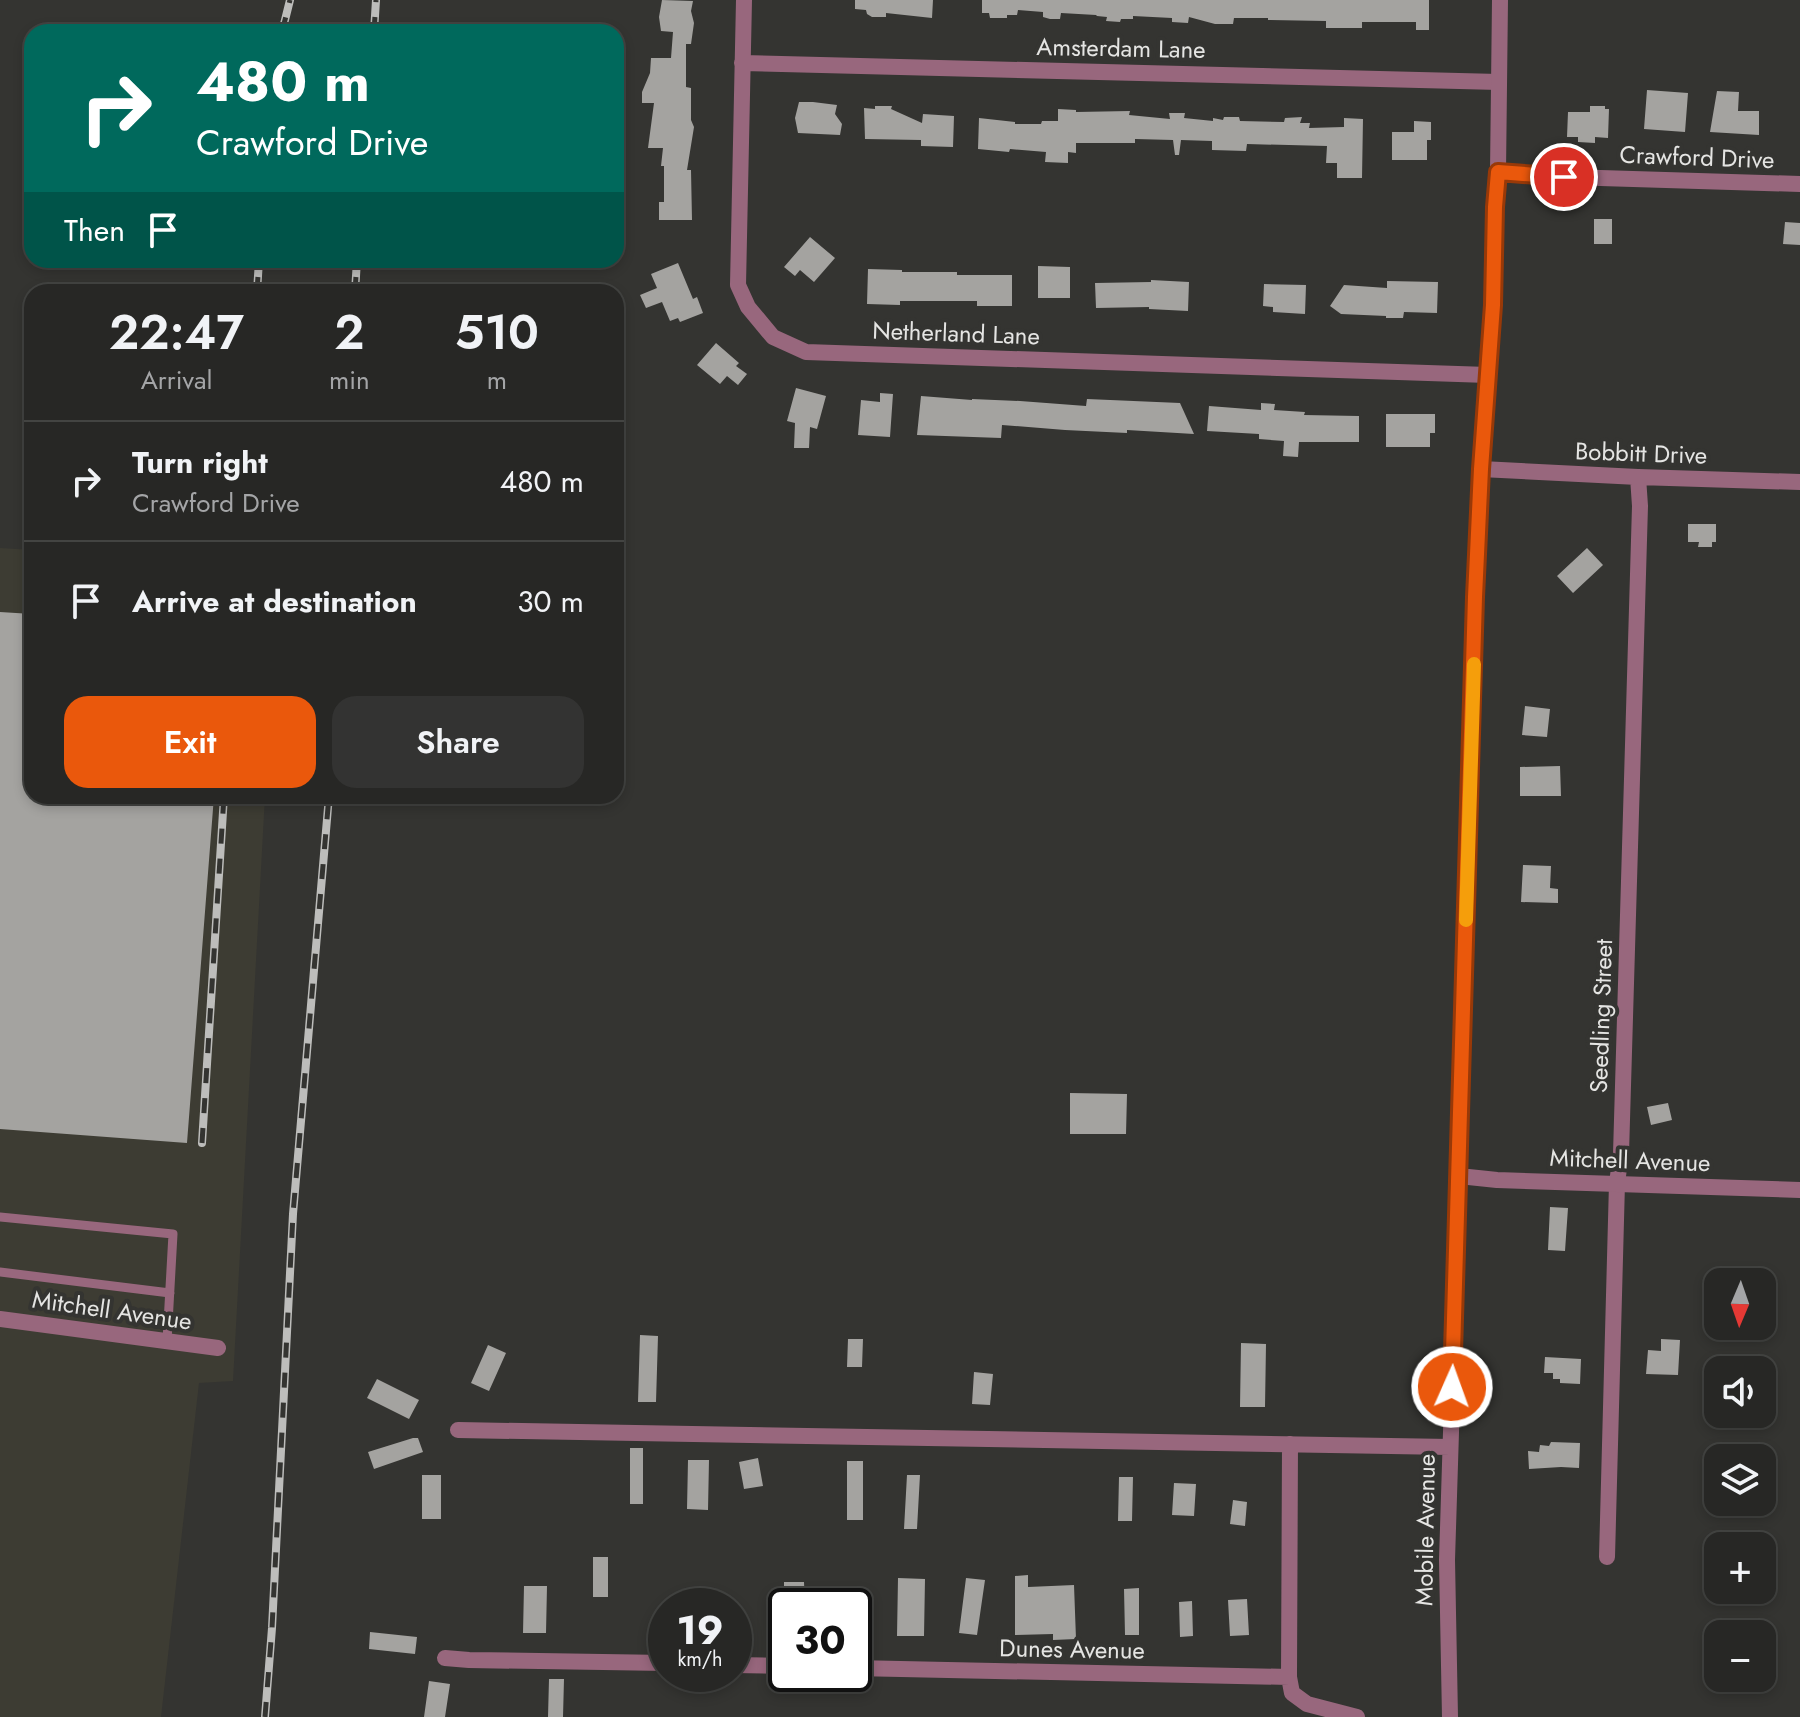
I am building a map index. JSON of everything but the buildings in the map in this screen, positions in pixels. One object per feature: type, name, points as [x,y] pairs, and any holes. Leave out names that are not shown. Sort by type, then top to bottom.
[{"type":"street","name":"Netherland Lane","points":[[744,0],[738,285],[748,307],[773,337],[806,352],[1488,375]]},
{"type":"street","name":"Mobile Avenue","points":[[1450,1717],[1447,1560],[1450,1447],[1475,597],[1498,172],[1500,0]]},
{"type":"street","name":"Amsterdam Lane","points":[[742,63],[1499,82]]},
{"type":"street","name":"Crawford Drive","points":[[1498,172],[1535,176],[1800,184]]},
{"type":"street","name":"Bobbitt Drive","points":[[1481,469],[1800,482]]},
{"type":"street","name":"Seedling Street","points":[[1607,1557],[1640,506],[1638,477]]},
{"type":"street","name":"Mitchell Avenue","points":[[1459,1176],[1497,1180],[1800,1190]]},
{"type":"street","name":"Mitchell Avenue","points":[[0,1319],[218,1348]]},
{"type":"street","points":[[458,1430],[1450,1447]]},
{"type":"street","points":[[1290,1444],[1289,1677],[1292,1693],[1307,1704],[1357,1717]]},
{"type":"street","points":[[445,1658],[648,1663]]},
{"type":"street","name":"Dunes Avenue","points":[[872,1668],[1289,1677]]},
{"type":"lane","points":[[0,1217],[173,1234],[167,1341]]},
{"type":"lane","points":[[0,1272],[170,1293]]},
{"type":"shaded area","points":[[0,548],[24,550],[24,804],[265,804],[233,1381],[199,1383],[161,1717],[0,1717]]},
{"type":"railway","points":[[284,24],[290,0]]},
{"type":"railway","points":[[374,24],[376,0]]},
{"type":"railway","points":[[258,268],[258,284]]},
{"type":"railway","points":[[356,268],[356,284]]},
{"type":"railway","points":[[202,1143],[223,804]]},
{"type":"railway","points":[[265,1717],[293,1214],[328,804]]},
{"type":"slow traffic","points":[[1466,920],[1474,664]]},
{"type":"route","points":[[1452,1387],[1475,597],[1498,172],[1564,177]]}]
